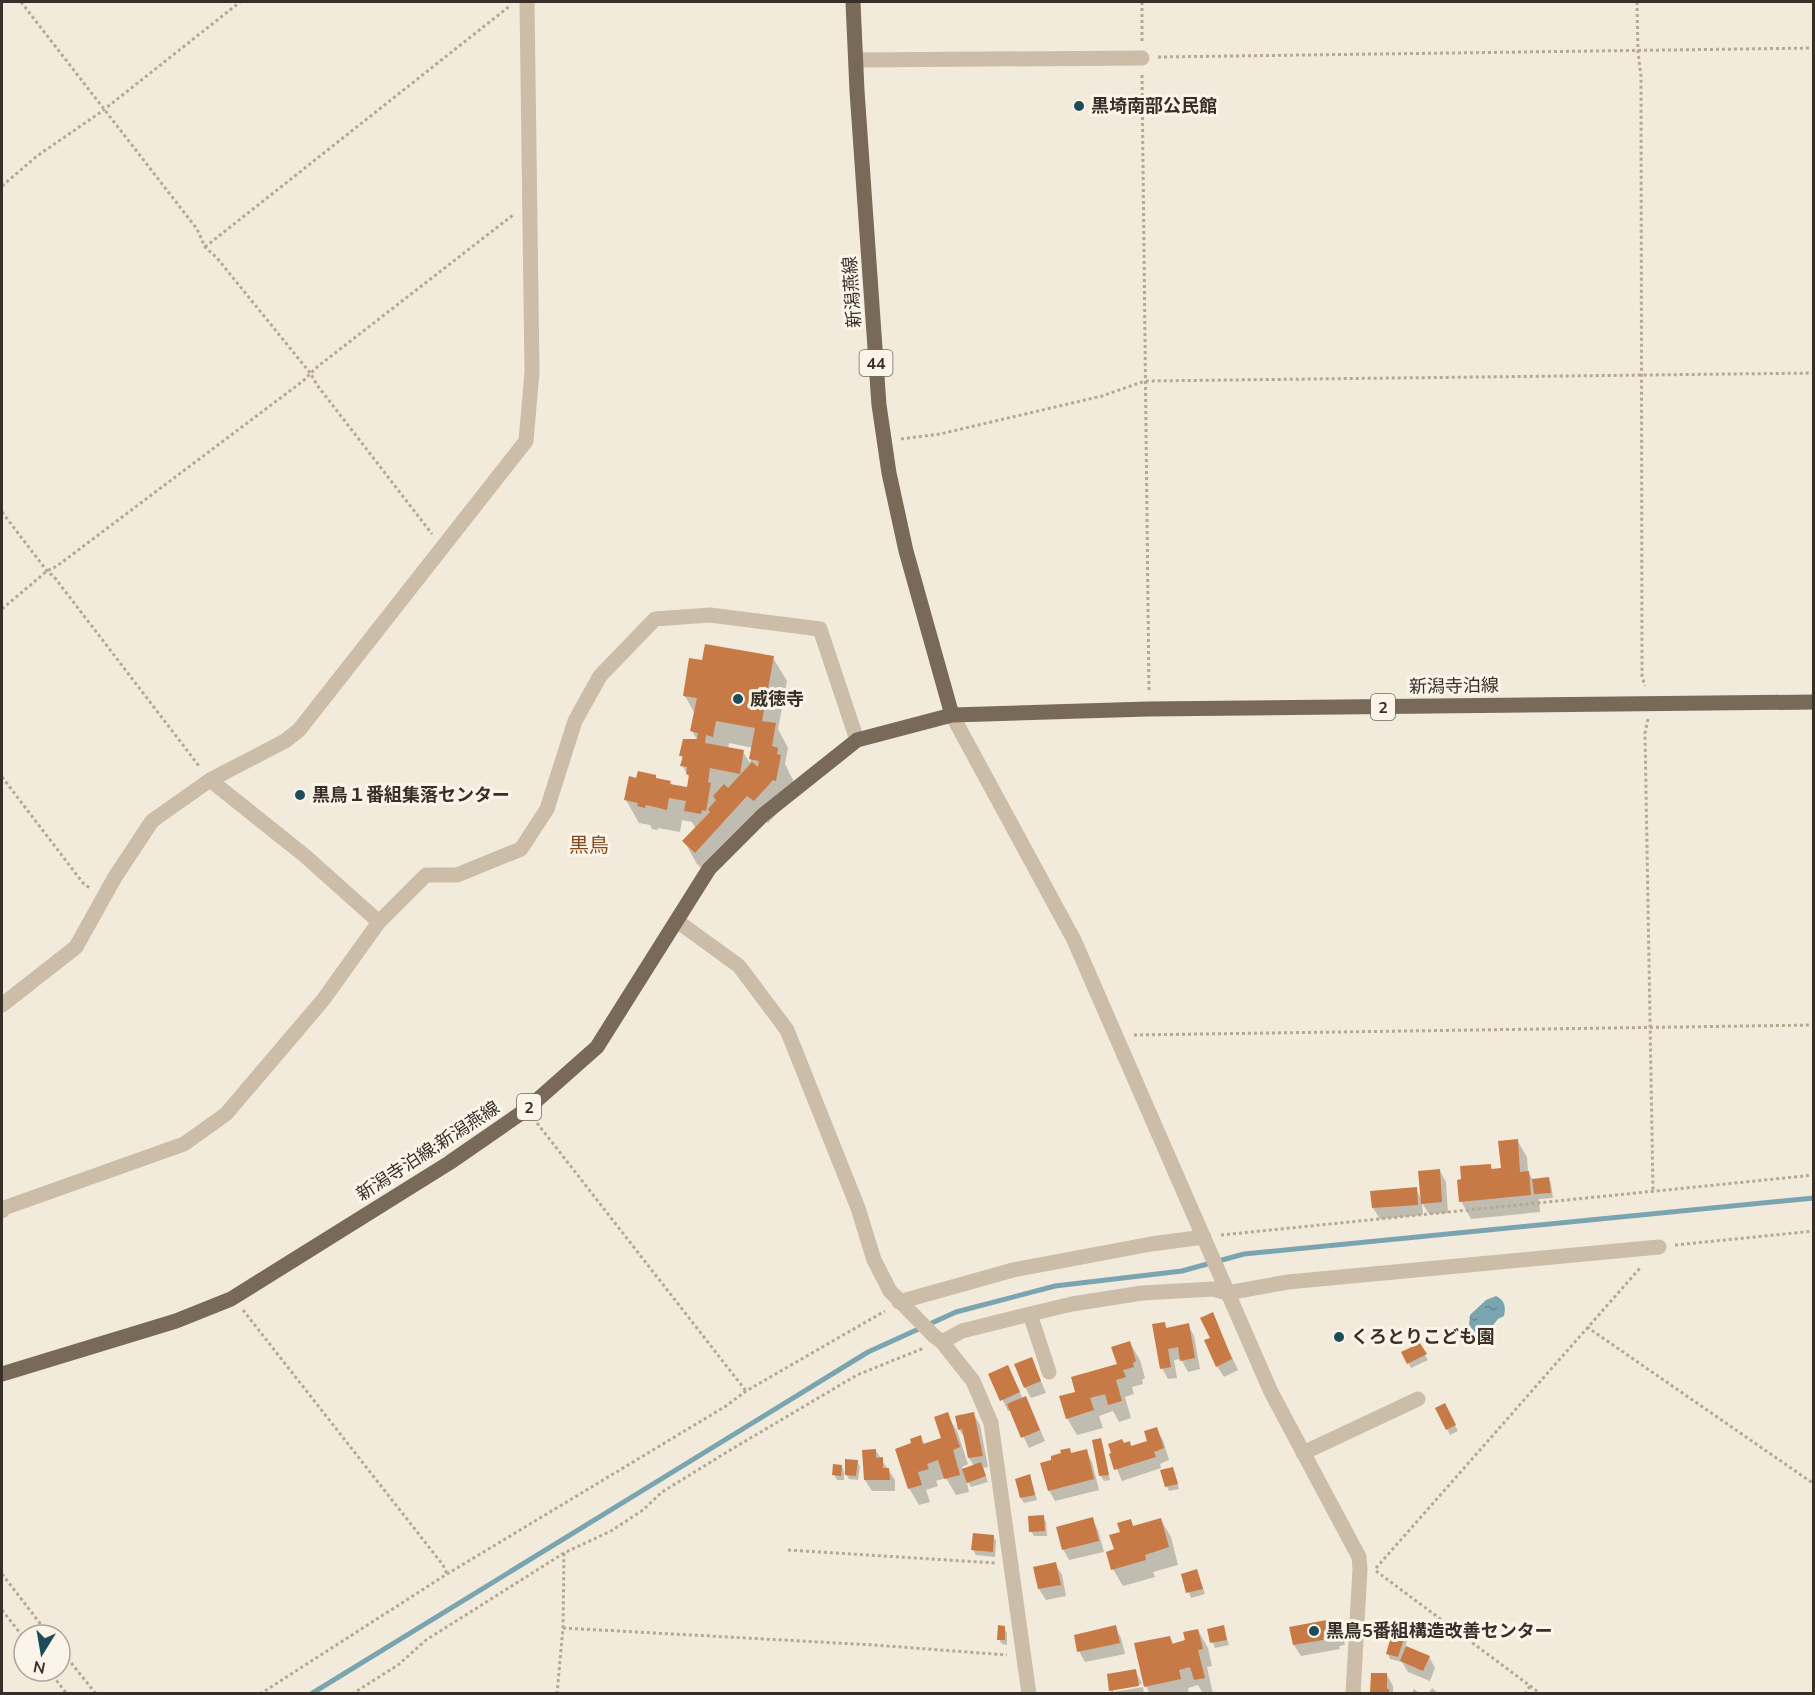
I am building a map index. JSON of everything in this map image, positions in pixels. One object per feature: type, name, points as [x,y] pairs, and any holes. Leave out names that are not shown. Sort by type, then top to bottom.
[{"type":"main road","name":"新潟燕線","points":[[853,2],[879,405],[889,473],[906,551],[952,715]]},
{"type":"main road","name":"新潟寺泊線","points":[[952,715],[1148,709],[1814,702]]},
{"type":"main road","name":"新潟寺泊線;新潟燕線","points":[[2,1374],[176,1321],[231,1299],[449,1163],[527,1109],[597,1047],[709,869],[763,815],[857,740],[952,715]]},
{"type":"street","points":[[2,1005],[76,947],[104,896],[152,821],[210,780],[285,741],[300,730],[526,441],[532,372],[527,2]]},
{"type":"street","points":[[856,60],[1142,58]]},
{"type":"street","points":[[2,1211],[4,1208],[184,1144],[226,1114],[324,1000],[379,922],[426,875],[457,875],[521,849],[547,809],[575,721],[600,676],[655,619],[710,615],[820,629],[857,740]]},
{"type":"street","points":[[952,715],[1074,940],[1271,1392],[1359,1557],[1353,1694]]},
{"type":"street","points":[[210,780],[303,855],[379,922]]},
{"type":"street","points":[[677,921],[739,966],[787,1030],[858,1208],[874,1260],[890,1291],[938,1339],[973,1381],[991,1423],[1029,1694]]},
{"type":"street","points":[[905,1307],[1013,1270],[1151,1244],[1205,1241]]},
{"type":"street","points":[[938,1339],[1072,1304],[1142,1293],[1225,1288],[1659,1247]]},
{"type":"street","points":[[1030,1314],[1049,1372]]},
{"type":"street","points":[[1303,1453],[1418,1399]]},
{"type":"path","points":[[21,2],[197,229],[205,247],[217,258],[311,374],[317,385],[430,532],[444,546]]},
{"type":"path","points":[[2,186],[37,156],[105,109],[240,2]]},
{"type":"path","points":[[205,247],[515,2]]},
{"type":"path","points":[[1142,2],[1148,709]]},
{"type":"path","points":[[1637,2],[1641,76],[1642,676],[1651,703],[1645,733],[1653,1191]]},
{"type":"path","points":[[1142,58],[1814,48]]},
{"type":"path","points":[[2,609],[47,571],[57,566],[311,374],[530,201]]},
{"type":"path","points":[[884,440],[940,434],[1102,396],[1145,381],[1814,373]]},
{"type":"path","points":[[2,512],[210,780]]},
{"type":"path","points":[[2,777],[82,883],[104,896]]},
{"type":"path","points":[[1114,1035],[1814,1025]]},
{"type":"path","points":[[527,1109],[746,1391]]},
{"type":"path","points":[[1205,1241],[1814,1175]]},
{"type":"path","points":[[1541,1694],[1375,1569],[1659,1247],[1814,1231]]},
{"type":"path","points":[[231,1299],[246,1313],[443,1565],[447,1575]]},
{"type":"path","points":[[260,1694],[447,1575],[726,1406],[746,1391],[905,1307]]},
{"type":"path","points":[[1587,1327],[1814,1484]]},
{"type":"path","points":[[352,1694],[398,1665],[426,1640],[564,1553],[611,1531],[680,1481],[857,1375],[938,1339]]},
{"type":"path","points":[[788,1550],[1011,1564]]},
{"type":"path","points":[[557,1694],[563,1628],[564,1553]]},
{"type":"path","points":[[2,1574],[40,1623]]},
{"type":"path","points":[[2,1610],[12,1623]]},
{"type":"path","points":[[563,1628],[874,1644],[1024,1657]]},
{"type":"path","points":[[72,1664],[96,1694]]},
{"type":"path","points":[[1525,1694],[1530,1686]]},
{"type":"water","points":[[1496,1296],[1504,1304],[1504,1316],[1498,1319],[1486,1334],[1477,1335],[1469,1325],[1470,1315],[1486,1300]]},
{"type":"building","points":[[705,644],[774,656],[762,721],[776,723],[772,746],[778,748],[777,754],[781,755],[776,781],[773,780],[754,801],[747,796],[695,853],[682,841],[710,812],[708,809],[716,800],[713,796],[724,784],[728,788],[752,762],[758,767],[759,761],[749,759],[755,728],[716,721],[713,737],[706,735],[705,743],[744,750],[740,774],[710,768],[708,782],[711,783],[706,811],[702,810],[701,814],[684,811],[686,801],[669,798],[667,810],[646,805],[645,808],[637,806],[638,803],[624,800],[629,776],[636,778],[638,771],[671,781],[670,784],[687,787],[689,775],[686,774],[687,767],[680,766],[683,756],[679,756],[683,739],[697,739],[698,733],[690,731],[697,698],[683,696],[689,658],[702,660]]},
{"type":"building","points":[[1518,1139],[1520,1172],[1529,1171],[1531,1195],[1459,1202],[1457,1180],[1461,1179],[1460,1166],[1491,1164],[1491,1169],[1501,1168],[1498,1141]]},
{"type":"building","points":[[1440,1169],[1442,1202],[1421,1204],[1418,1171]]},
{"type":"building","points":[[1549,1177],[1551,1193],[1534,1194],[1532,1179]]},
{"type":"building","points":[[1417,1187],[1418,1205],[1372,1208],[1370,1191]]},
{"type":"building","points":[[1213,1312],[1232,1359],[1216,1367],[1204,1340],[1210,1338],[1200,1318]]},
{"type":"building","points":[[1165,1322],[1166,1328],[1189,1323],[1195,1358],[1180,1361],[1178,1347],[1168,1349],[1171,1367],[1160,1369],[1152,1324]]},
{"type":"building","points":[[1130,1341],[1136,1361],[1133,1363],[1134,1367],[1123,1370],[1126,1377],[1116,1380],[1122,1401],[1108,1405],[1105,1394],[1090,1398],[1094,1410],[1066,1419],[1059,1396],[1075,1392],[1071,1377],[1117,1364],[1111,1347]]},
{"type":"building","points":[[1420,1343],[1427,1354],[1407,1364],[1401,1352]]},
{"type":"building","points":[[1032,1357],[1041,1381],[1024,1388],[1014,1364]]},
{"type":"building","points":[[1008,1365],[1020,1392],[1000,1401],[988,1374]]},
{"type":"building","points":[[1026,1396],[1040,1430],[1021,1438],[1007,1404]]},
{"type":"building","points":[[1445,1403],[1456,1425],[1446,1430],[1435,1408]]},
{"type":"building","points":[[948,1412],[960,1447],[953,1450],[960,1475],[944,1479],[938,1460],[927,1464],[929,1469],[918,1472],[922,1485],[908,1489],[895,1449],[911,1443],[910,1439],[921,1435],[923,1444],[941,1438],[934,1417]]},
{"type":"building","points":[[974,1412],[983,1456],[968,1458],[962,1429],[958,1430],[955,1416]]},
{"type":"building","points":[[1157,1427],[1164,1448],[1154,1452],[1156,1457],[1114,1470],[1108,1444],[1122,1439],[1124,1443],[1130,1441],[1131,1446],[1147,1441],[1144,1431]]},
{"type":"building","points":[[1101,1438],[1109,1475],[1099,1476],[1092,1440]]},
{"type":"building","points":[[1070,1448],[1071,1453],[1087,1449],[1094,1479],[1048,1491],[1040,1463],[1051,1460],[1051,1456],[1061,1453],[1060,1450]]},
{"type":"building","points":[[876,1449],[876,1458],[883,1457],[883,1468],[889,1468],[890,1480],[864,1480],[862,1450]]},
{"type":"building","points":[[845,1459],[858,1460],[856,1476],[845,1475]]},
{"type":"building","points":[[981,1462],[986,1476],[967,1483],[962,1469]]},
{"type":"building","points":[[833,1464],[842,1465],[841,1476],[832,1475]]},
{"type":"building","points":[[1173,1467],[1178,1484],[1165,1487],[1160,1470]]},
{"type":"building","points":[[1030,1474],[1035,1495],[1020,1498],[1015,1479]]},
{"type":"building","points":[[1044,1515],[1045,1531],[1029,1532],[1028,1516]]},
{"type":"building","points":[[1093,1517],[1099,1541],[1062,1550],[1056,1527]]},
{"type":"building","points":[[1161,1518],[1169,1547],[1145,1555],[1146,1560],[1111,1570],[1106,1552],[1114,1549],[1109,1535],[1120,1532],[1117,1523],[1131,1519],[1133,1526]]},
{"type":"building","points":[[973,1533],[994,1535],[993,1552],[971,1550]]},
{"type":"building","points":[[1056,1562],[1061,1585],[1038,1589],[1033,1567]]},
{"type":"building","points":[[1197,1569],[1203,1589],[1186,1593],[1181,1574]]},
{"type":"building","name":"黒鳥5番組構造改善センター","points":[[1332,1619],[1332,1622],[1338,1621],[1340,1634],[1334,1635],[1335,1638],[1293,1645],[1289,1627]]},
{"type":"building","points":[[998,1625],[1005,1626],[1005,1640],[997,1640]]},
{"type":"building","points":[[1116,1625],[1120,1643],[1077,1652],[1074,1635]]},
{"type":"building","points":[[1224,1625],[1227,1640],[1210,1643],[1207,1629]]},
{"type":"building","points":[[1394,1625],[1407,1629],[1398,1657],[1386,1654]]},
{"type":"building","points":[[1198,1629],[1203,1649],[1198,1650],[1205,1678],[1194,1680],[1190,1667],[1179,1670],[1181,1679],[1144,1687],[1134,1643],[1170,1636],[1172,1644],[1185,1640],[1183,1632]]},
{"type":"building","points":[[1406,1646],[1430,1656],[1423,1671],[1400,1661]]},
{"type":"building","points":[[1136,1669],[1139,1686],[1109,1691],[1107,1674]]},
{"type":"building","points":[[1371,1673],[1387,1673],[1389,1694],[1370,1694]]},
{"type":"waterway","points":[[311,1694],[868,1352],[956,1312],[1055,1286],[1182,1271],[1244,1254],[1814,1198]]},
{"type":"place","name":"黒埼南部公民館","points":[[1079,106]]},
{"type":"place","name":"威徳寺","points":[[738,699]]},
{"type":"place","name":"黒鳥１番組集落センター","points":[[300,795]]},
{"type":"place","name":"くろとりこども園","points":[[1339,1337]]},
{"type":"place","name":"黒鳥5番組構造改善センター","points":[[1314,1631]]},
{"type":"district","name":"黒鳥","points":[[589,845]]}]
